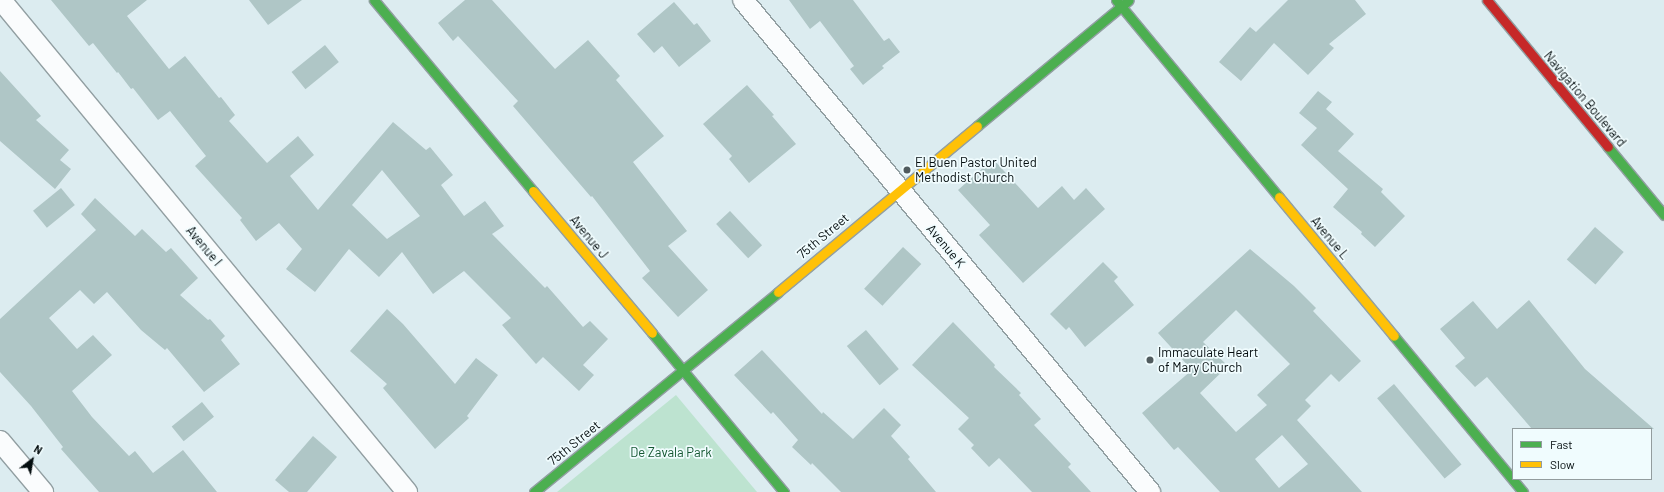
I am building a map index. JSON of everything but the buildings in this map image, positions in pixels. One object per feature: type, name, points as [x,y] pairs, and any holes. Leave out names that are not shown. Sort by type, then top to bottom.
[{"type":"street","name":"Avenue I","points":[[1,0],[407,492]]},
{"type":"street","name":"Avenue J","points":[[374,0],[784,492]]},
{"type":"street","name":"Avenue K","points":[[743,0],[1150,492]]},
{"type":"street","name":"Navigation Boulevard","points":[[1486,0],[1664,215]]},
{"type":"street","name":"75th Street","points":[[534,492],[684,371],[1122,2]]},
{"type":"street","name":"Avenue L","points":[[1122,2],[1512,479]]},
{"type":"street","points":[[0,441],[42,492]]},
{"type":"street","name":"Avenue L","points":[[1513,480],[1523,492]]},
{"type":"green space","name":"De Zavala Park","points":[[676,395],[757,492],[557,492]]},
{"type":"traffic: fast","points":[[374,0],[533,191]]},
{"type":"traffic: fast","points":[[1116,0],[1279,197]]},
{"type":"traffic: fast","points":[[977,126],[1129,0]]},
{"type":"traffic: fast","points":[[1608,147],[1664,215]]},
{"type":"traffic: fast","points":[[534,492],[778,292]]},
{"type":"traffic: fast","points":[[652,333],[784,492]]},
{"type":"traffic: fast","points":[[1394,336],[1512,479]]},
{"type":"traffic: fast","points":[[1513,480],[1523,492]]},
{"type":"traffic: slow","points":[[778,292],[977,126]]},
{"type":"traffic: slow","points":[[533,191],[652,333]]},
{"type":"traffic: slow","points":[[1279,197],[1394,336]]},
{"type":"traffic: jam","points":[[1487,0],[1608,147]]},
{"type":"place","name":"El Buen Pastor United Methodist Church","points":[[907,170]]},
{"type":"place","name":"Immaculate Heart of Mary Church","points":[[1150,360]]}]
